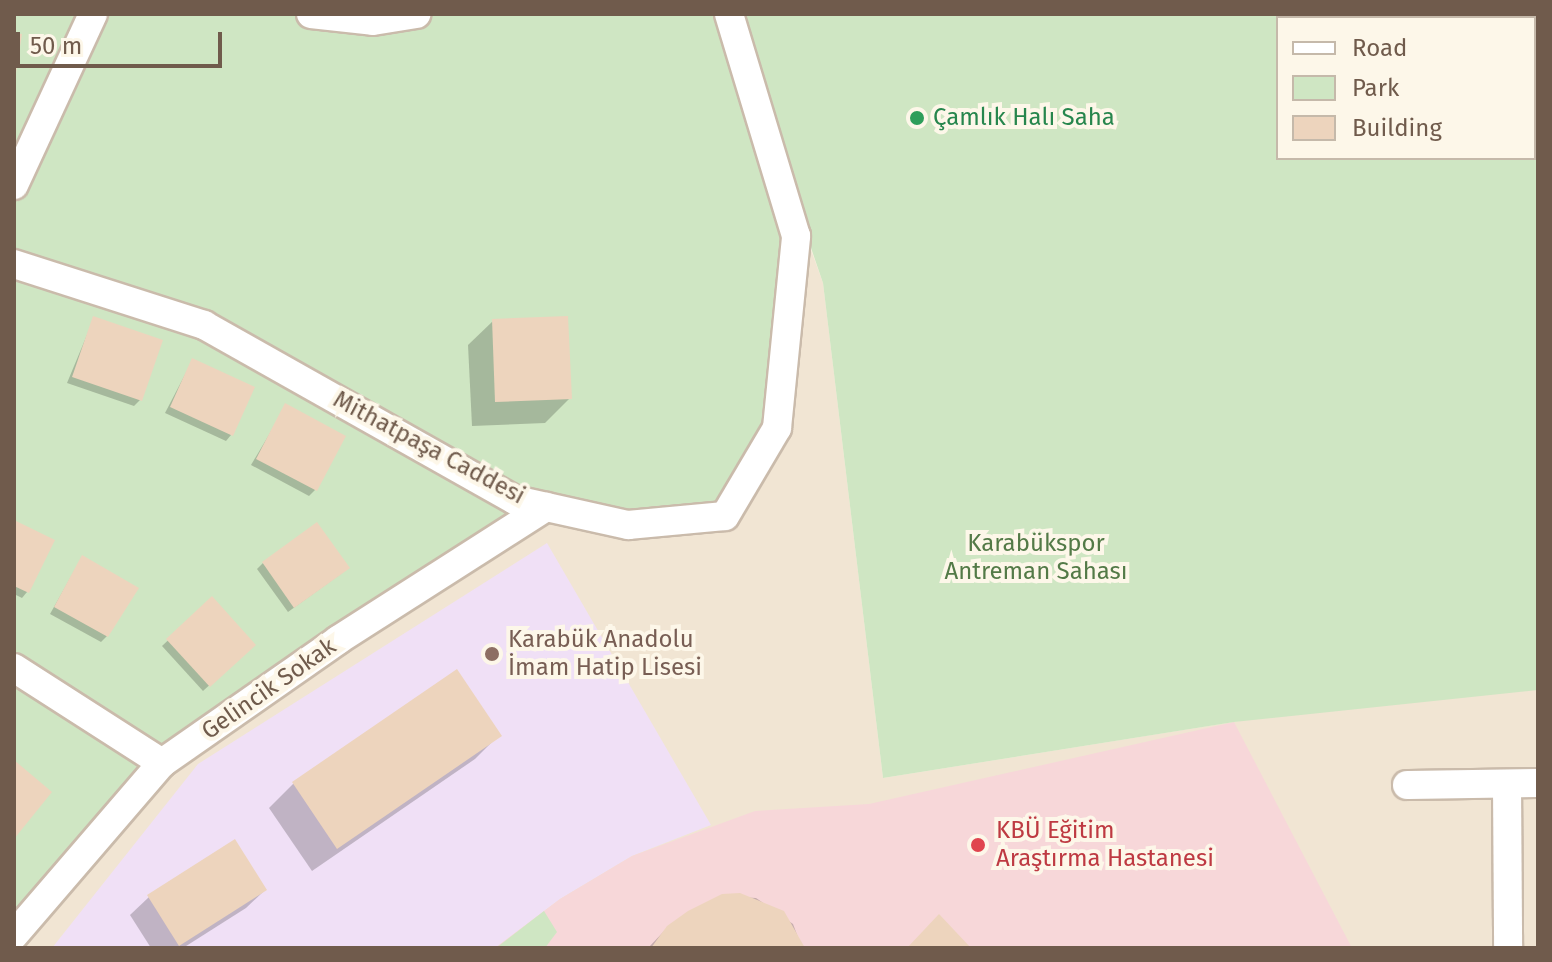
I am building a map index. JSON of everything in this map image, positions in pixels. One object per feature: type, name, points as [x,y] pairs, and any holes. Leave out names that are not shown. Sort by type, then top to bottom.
[{"type":"street","points":[[14,185],[93,14]]},
{"type":"street","points":[[311,14],[373,21],[416,14]]},
{"type":"street","name":"Mithatpaşa Caddesi","points":[[14,264],[204,325],[515,500],[628,525],[725,516],[777,428],[796,236],[729,14]]},
{"type":"street","name":"Gelincik Sokak","points":[[23,926],[162,763],[338,640],[546,507]]},
{"type":"street","points":[[14,668],[162,763]]},
{"type":"street","points":[[1407,785],[1507,786],[1538,783]]},
{"type":"street","points":[[1507,786],[1508,948]]},
{"type":"street","points":[[23,926],[24,948]]},
{"type":"street","points":[[23,926],[32,948]]},
{"type":"shaded area","points":[[14,14],[726,14],[823,283],[883,778],[1402,695],[1538,683],[1538,948],[14,948]]},
{"type":"shaded area","name":"Karabük Anadolu İmam Hatip Lisesi","points":[[547,543],[711,825],[632,856],[560,899],[495,948],[52,948],[198,764]]},
{"type":"shaded area","name":"KBÜ Eğitim Araştırma Hastanesi","points":[[1234,722],[1352,948],[495,948],[560,899],[632,856],[755,811],[869,804]]},
{"type":"green space","points":[[14,14],[729,14],[796,236],[777,428],[725,516],[546,507],[162,763],[14,935]]},
{"type":"green space","name":"Karabükspor Antreman Sahası","points":[[731,14],[1538,14],[1538,690],[1234,722],[883,778],[823,283]]},
{"type":"green space","points":[[544,911],[557,932],[545,948],[496,948]]},
{"type":"building","points":[[14,33],[22,34],[16,73],[14,73]]},
{"type":"building","points":[[93,316],[163,340],[142,401],[72,377]]},
{"type":"building","points":[[568,316],[572,399],[495,402],[492,319]]},
{"type":"building","points":[[192,358],[255,387],[233,436],[170,407]]},
{"type":"building","points":[[285,403],[346,436],[317,491],[256,459]]},
{"type":"building","points":[[14,520],[55,540],[29,593],[14,586]]},
{"type":"building","points":[[317,522],[350,568],[294,608],[262,562]]},
{"type":"building","points":[[82,555],[139,588],[108,637],[54,607]]},
{"type":"building","points":[[212,596],[256,645],[210,687],[166,639]]},
{"type":"building","points":[[457,669],[502,736],[337,849],[292,782]]},
{"type":"building","points":[[14,760],[52,792],[14,839]]},
{"type":"building","points":[[235,839],[267,890],[179,946],[147,895]]},
{"type":"building","points":[[740,893],[784,911],[805,948],[651,948],[667,926],[688,911],[722,894]]},
{"type":"building","points":[[939,914],[971,948],[907,948]]},
{"type":"place","name":"Çamlık Halı Saha","points":[[917,118]]},
{"type":"place","name":"Karabük Anadolu İmam Hatip Lisesi","points":[[492,654]]},
{"type":"place","name":"KBÜ Eğitim Araştırma Hastanesi","points":[[978,845]]}]
